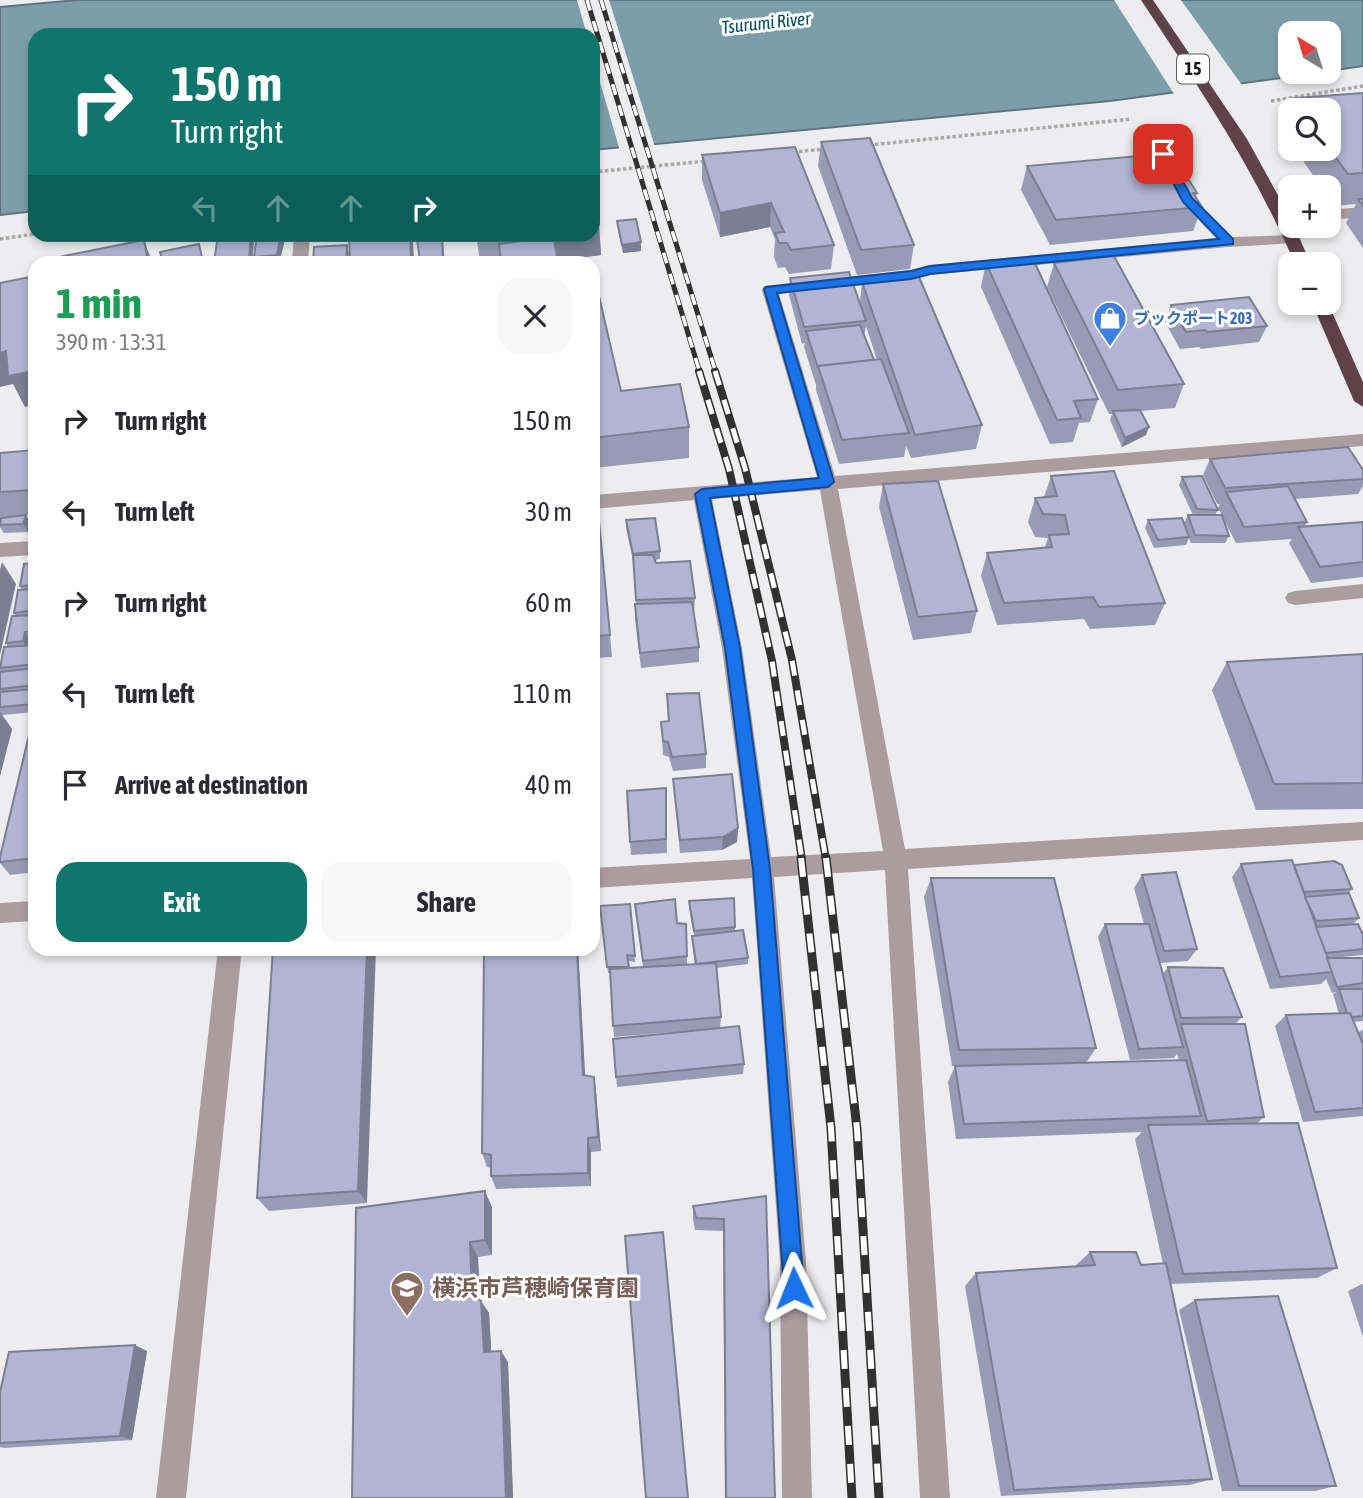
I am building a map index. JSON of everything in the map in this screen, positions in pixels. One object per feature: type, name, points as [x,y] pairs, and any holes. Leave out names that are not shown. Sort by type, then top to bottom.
[{"type":"highway","name":"15","points":[[1147,0],[1240,139],[1278,204]]},
{"type":"highway","name":"15","points":[[1293,240],[1298,252]]},
{"type":"highway","points":[[1325,315],[1363,401]]},
{"type":"street","points":[[1151,132],[1187,199],[1228,242]]},
{"type":"street","points":[[1341,214],[1363,212]]},
{"type":"street","points":[[935,1498],[896,861],[828,482],[770,289],[911,275],[930,270],[1228,242],[1293,240]]},
{"type":"street","points":[[600,501],[1363,440]]},
{"type":"street","points":[[702,494],[732,648],[762,869],[793,1262],[797,1498]]},
{"type":"street","points":[[0,550],[28,548]]},
{"type":"street","points":[[1295,598],[1363,591]]},
{"type":"street","points":[[600,878],[1363,831]]},
{"type":"street","points":[[0,913],[28,911]]},
{"type":"street","points":[[171,1498],[229,956]]},
{"type":"path","points":[[1271,101],[1363,86]]},
{"type":"path","points":[[867,145],[1123,117],[1144,124],[1151,132]]},
{"type":"path","points":[[785,153],[826,149]]},
{"type":"path","points":[[600,172],[717,160]]},
{"type":"path","points":[[0,239],[28,235]]},
{"type":"water","name":"Tsurumi River","points":[[77,0],[1363,0],[1363,66],[1341,69],[1341,21],[1278,21],[1278,78],[1110,101],[600,149],[600,28],[28,28],[28,212],[0,215],[0,7]]},
{"type":"pier","points":[[577,0],[609,0],[655,147],[620,151],[600,82],[600,28],[585,28]]},
{"type":"pier","points":[[1114,0],[1181,0],[1244,88],[1176,97]]},
{"type":"building","points":[[1363,93],[1363,173],[1348,174],[1338,161],[1341,161],[1341,98],[1294,98]]},
{"type":"building","points":[[870,138],[914,245],[861,250],[821,142]]},
{"type":"building","points":[[795,147],[834,245],[791,250],[787,243],[779,243],[775,233],[784,232],[771,203],[720,213],[702,155]]},
{"type":"building","points":[[1172,153],[1197,193],[1193,193],[1202,207],[1056,220],[1027,166]]},
{"type":"building","points":[[636,219],[641,242],[622,245],[617,221]]},
{"type":"building","points":[[144,242],[147,256],[64,256]]},
{"type":"building","points":[[217,242],[250,242],[249,256],[215,256]]},
{"type":"building","points":[[256,242],[279,242],[277,255],[254,256]]},
{"type":"building","points":[[349,242],[410,242],[411,256],[350,256]]},
{"type":"building","points":[[417,242],[442,242],[443,256],[419,256]]},
{"type":"building","points":[[554,242],[557,256],[500,256],[499,244]]},
{"type":"building","points":[[199,244],[202,256],[161,256],[160,252]]},
{"type":"building","points":[[347,245],[346,256],[313,256],[314,247]]},
{"type":"building","points":[[1114,256],[1184,384],[1118,390],[1054,263]]},
{"type":"building","points":[[1033,259],[1098,399],[1074,401],[1081,418],[1057,420],[986,263]]},
{"type":"building","points":[[849,272],[866,321],[804,327],[790,278]]},
{"type":"building","points":[[28,277],[28,372],[8,376],[6,351],[0,353],[0,283]]},
{"type":"building","points":[[919,277],[982,425],[915,435],[862,282]]},
{"type":"building","points":[[1249,297],[1267,326],[1186,332],[1171,305]]},
{"type":"building","points":[[600,301],[621,391],[680,384],[689,427],[600,437]]},
{"type":"building","points":[[860,325],[874,360],[818,368],[806,331]]},
{"type":"building","points":[[881,359],[909,433],[842,440],[818,366]]},
{"type":"building","points":[[1140,410],[1149,427],[1125,438],[1113,411]]},
{"type":"building","points":[[1348,447],[1363,470],[1363,479],[1225,488],[1210,459]]},
{"type":"building","points":[[28,451],[28,490],[0,492],[0,453]]},
{"type":"building","points":[[1114,471],[1165,603],[1099,607],[1093,597],[1004,603],[987,553],[1052,547],[1049,535],[1069,534],[1065,515],[1043,514],[1035,498],[1057,496],[1051,476]]},
{"type":"building","points":[[1202,476],[1218,510],[1197,509],[1182,477]]},
{"type":"building","points":[[938,481],[977,611],[918,617],[883,484]]},
{"type":"building","points":[[1288,486],[1307,522],[1244,527],[1226,492]]},
{"type":"building","points":[[26,515],[23,524],[0,525],[1,518]]},
{"type":"building","points":[[1188,515],[1222,515],[1229,536],[1195,535]]},
{"type":"building","points":[[655,518],[660,551],[633,554],[626,520]]},
{"type":"building","points":[[1182,518],[1189,537],[1158,540],[1148,520]]},
{"type":"building","points":[[1363,522],[1363,562],[1320,567],[1298,527]]},
{"type":"building","points":[[600,531],[610,635],[600,636]]},
{"type":"building","points":[[633,555],[653,555],[656,563],[690,561],[695,598],[636,600]]},
{"type":"building","points":[[24,564],[28,564],[28,585],[20,586]]},
{"type":"building","points":[[28,589],[28,611],[14,613],[18,590]]},
{"type":"building","points":[[692,602],[699,647],[640,653],[635,604]]},
{"type":"building","points":[[28,615],[28,632],[25,632],[23,641],[6,643],[12,616]]},
{"type":"building","points":[[28,645],[28,665],[0,668],[4,647]]},
{"type":"building","points":[[1363,654],[1363,783],[1274,784],[1227,662]]},
{"type":"building","points":[[28,669],[28,686],[0,689],[0,672]]},
{"type":"building","points":[[28,690],[28,705],[0,707],[0,692]]},
{"type":"building","points":[[699,693],[706,754],[672,757],[668,742],[663,741],[661,722],[669,721],[667,694]]},
{"type":"building","points":[[28,739],[28,859],[0,862]]},
{"type":"building","points":[[732,774],[738,828],[723,837],[680,840],[673,779]]},
{"type":"building","points":[[666,788],[666,839],[630,842],[627,791]]},
{"type":"building","points":[[1292,860],[1333,972],[1280,977],[1241,864]]},
{"type":"building","points":[[1334,861],[1342,865],[1352,889],[1304,892],[1294,865]]},
{"type":"building","points":[[1176,872],[1197,949],[1164,951],[1142,875]]},
{"type":"building","points":[[931,878],[1054,878],[1096,1048],[959,1050]]},
{"type":"building","points":[[1349,893],[1359,918],[1316,921],[1305,897]]},
{"type":"building","points":[[734,898],[735,927],[694,931],[689,901]]},
{"type":"building","points":[[675,899],[677,923],[686,924],[687,956],[643,961],[635,904]]},
{"type":"building","points":[[630,904],[635,956],[627,955],[629,967],[607,967],[600,906]]},
{"type":"building","points":[[1105,924],[1149,924],[1183,1047],[1139,1049]]},
{"type":"building","points":[[1358,924],[1363,935],[1363,949],[1326,953],[1316,927]]},
{"type":"building","points":[[743,930],[748,958],[696,964],[692,936]]},
{"type":"building","points":[[272,956],[367,956],[358,1191],[257,1198]]},
{"type":"building","points":[[484,956],[577,956],[583,1075],[594,1077],[598,1137],[588,1138],[588,1173],[491,1176],[491,1155],[482,1153]]},
{"type":"building","points":[[1327,958],[1363,958],[1363,983],[1337,987]]},
{"type":"building","points":[[716,963],[721,1017],[613,1026],[610,969]]},
{"type":"building","points":[[1168,967],[1223,968],[1242,1017],[1181,1018]]},
{"type":"building","points":[[1339,989],[1363,989],[1363,1016],[1352,1017],[1347,1013]]},
{"type":"building","points":[[1350,1013],[1363,1044],[1363,1108],[1315,1112],[1286,1015]]},
{"type":"building","points":[[1181,1024],[1245,1024],[1264,1117],[1207,1121]]},
{"type":"building","points":[[739,1026],[744,1064],[616,1077],[613,1039]]},
{"type":"building","points":[[1186,1060],[1201,1116],[964,1124],[955,1066]]},
{"type":"building","points":[[1298,1123],[1337,1268],[1183,1274],[1148,1125]]},
{"type":"building","points":[[485,1191],[485,1240],[470,1242],[472,1295],[481,1301],[484,1352],[501,1351],[506,1498],[352,1498],[356,1208]]},
{"type":"building","points":[[766,1196],[775,1498],[726,1498],[724,1219],[696,1218],[693,1206]]},
{"type":"building","points":[[663,1232],[688,1498],[646,1498],[625,1236]]},
{"type":"building","points":[[1090,1252],[1136,1252],[1141,1265],[1166,1263],[1212,1479],[1014,1490],[976,1273],[1095,1265]]},
{"type":"building","points":[[1278,1296],[1336,1486],[1239,1486],[1195,1300]]},
{"type":"building","points":[[135,1345],[120,1436],[0,1443],[0,1392],[9,1352]]},
{"type":"railway","points":[[587,0],[595,28]]},
{"type":"railway","points":[[601,0],[716,373]]},
{"type":"railway","points":[[600,43],[700,373]]},
{"type":"railway","points":[[699,371],[729,469],[772,661],[802,860]]},
{"type":"railway","points":[[715,371],[745,468],[792,660],[826,860]]},
{"type":"railway","points":[[801,858],[831,1128],[852,1498]]},
{"type":"railway","points":[[826,858],[857,1129],[879,1498]]},
{"type":"place","name":"ブックポート203","points":[[1110,348]]},
{"type":"place","name":"横浜市芦穂崎保育園","points":[[407,1318]]},
{"type":"route","points":[[794,1288],[762,869],[732,648],[702,494],[828,482],[770,289],[911,275],[930,270],[1228,242],[1187,199],[1163,154]]}]
